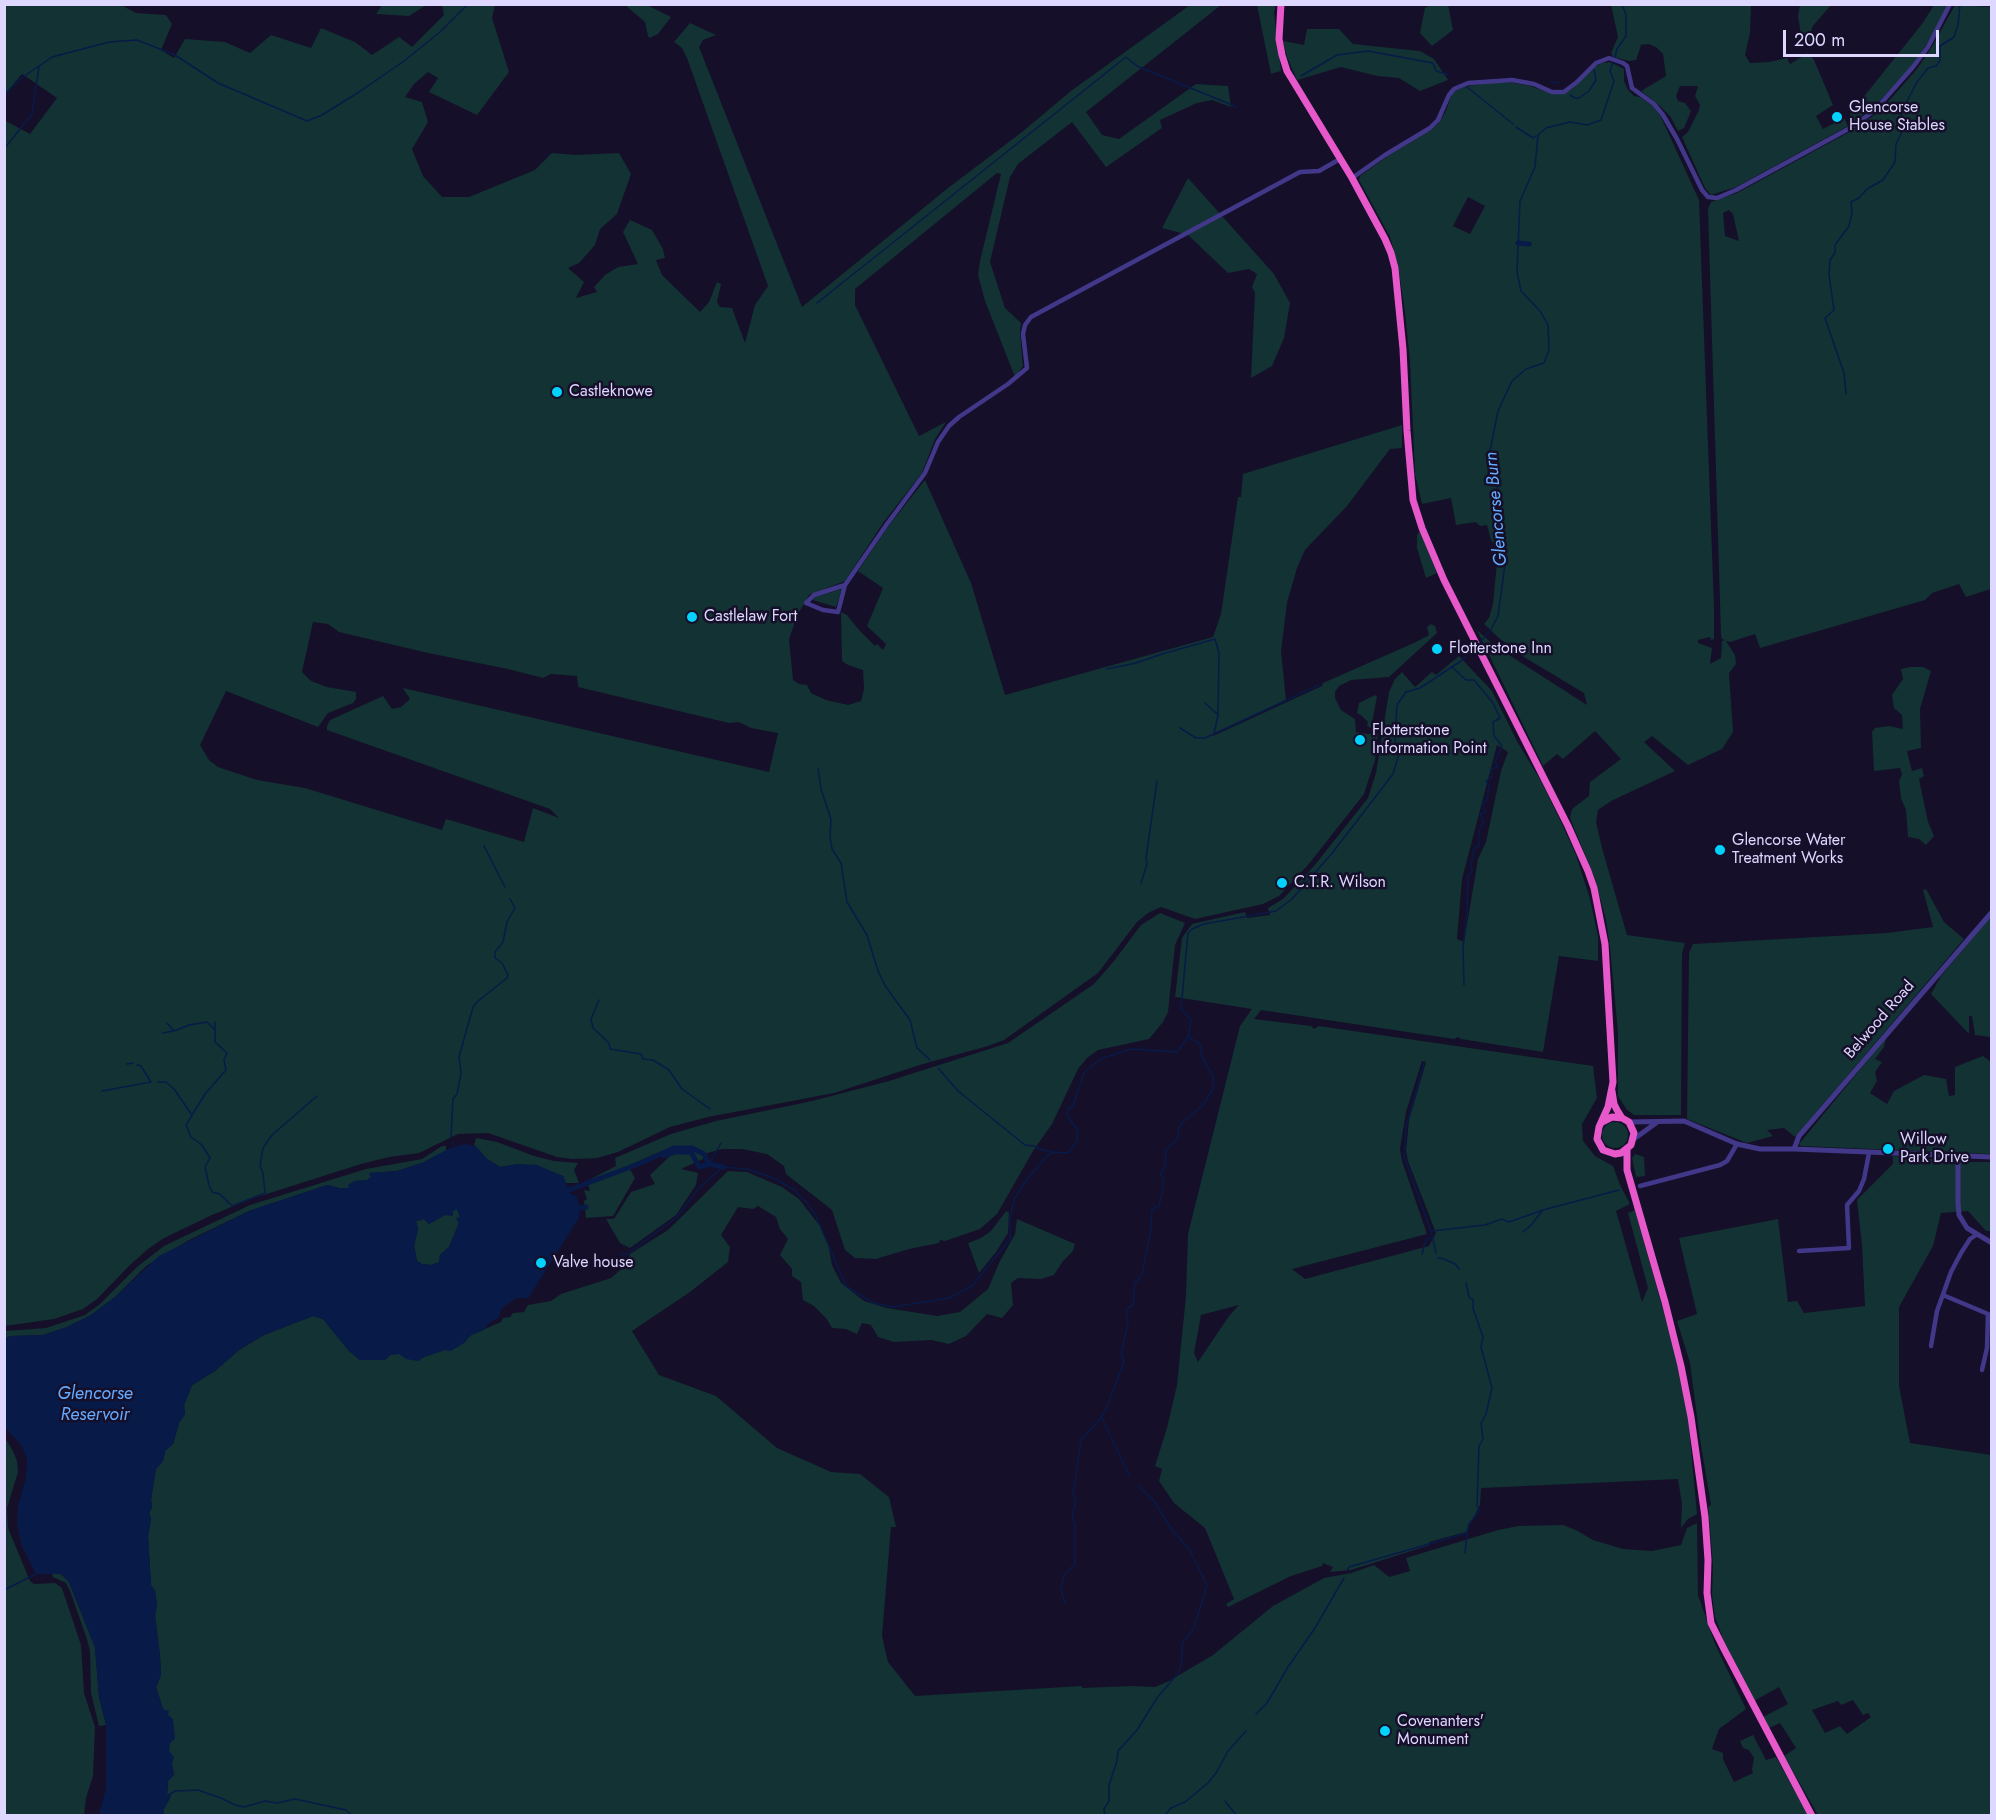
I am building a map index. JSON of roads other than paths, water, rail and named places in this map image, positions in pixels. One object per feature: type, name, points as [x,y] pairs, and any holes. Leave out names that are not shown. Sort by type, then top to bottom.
[{"type":"highway","points":[[1281,4],[1279,39],[1287,71],[1352,178],[1385,239],[1395,268],[1404,349],[1407,431],[1413,500],[1422,528],[1435,560],[1568,826],[1594,888],[1605,944],[1614,1104],[1634,1133],[1634,1139],[1627,1150],[1627,1170],[1665,1302],[1691,1417],[1705,1517],[1708,1560],[1707,1593],[1711,1623],[1812,1815]]},
{"type":"highway","points":[[1612,1091],[1597,1132],[1599,1145],[1609,1153],[1615,1154],[1627,1150]]},
{"type":"highway","points":[[1602,1122],[1612,1117],[1626,1120]]},
{"type":"highway","points":[[1615,1154],[1627,1170]]},
{"type":"street","points":[[1352,178],[1430,128],[1438,120],[1454,89],[1468,83],[1512,80],[1534,84],[1552,92],[1564,92],[1596,63],[1605,58],[1627,66],[1632,88],[1654,104],[1664,115],[1702,190],[1708,198],[1716,198],[1736,190],[1841,132],[1875,110],[1928,47],[1950,4]]},
{"type":"street","points":[[845,585],[814,595],[806,603],[823,610],[838,612],[845,585],[925,473],[938,442],[949,426],[1027,368],[1023,334],[1031,317],[1229,208],[1300,172],[1319,171],[1340,159]]},
{"type":"street","name":"Belwood Road","points":[[1794,1149],[1799,1136],[1992,912]]},
{"type":"street","points":[[1626,1120],[1684,1121],[1737,1144],[1760,1149],[1992,1157]]},
{"type":"street","points":[[1634,1139],[1657,1122]]},
{"type":"street","points":[[1640,1186],[1720,1165],[1726,1161],[1737,1144]]},
{"type":"street","points":[[1799,1251],[1849,1248],[1847,1205],[1861,1185],[1869,1153]]},
{"type":"street","points":[[1958,1156],[1959,1215],[1967,1228],[1992,1243]]},
{"type":"street","points":[[1931,1346],[1937,1311],[1951,1272],[1961,1253],[1976,1235]]},
{"type":"street","points":[[1943,1294],[1988,1314],[1987,1348],[1982,1370]]},
{"type":"water","name":"Glencorse Reservoir","points":[[464,1144],[476,1146],[487,1159],[500,1167],[519,1164],[537,1165],[563,1176],[570,1193],[576,1195],[580,1208],[579,1218],[528,1298],[516,1298],[502,1308],[498,1318],[489,1323],[484,1330],[471,1335],[464,1343],[451,1351],[445,1350],[418,1361],[406,1359],[399,1354],[390,1355],[385,1360],[360,1360],[349,1351],[323,1319],[313,1316],[264,1335],[239,1350],[215,1371],[192,1385],[184,1405],[185,1414],[179,1423],[173,1444],[165,1451],[163,1461],[156,1469],[151,1499],[152,1507],[149,1514],[151,1518],[148,1536],[151,1585],[155,1591],[157,1605],[155,1616],[161,1675],[156,1687],[163,1709],[169,1711],[168,1715],[173,1719],[175,1739],[170,1743],[169,1751],[174,1757],[172,1765],[174,1775],[168,1781],[167,1795],[171,1795],[164,1809],[164,1815],[99,1815],[106,1788],[106,1725],[99,1697],[95,1648],[69,1582],[61,1574],[36,1574],[21,1544],[17,1523],[18,1506],[26,1478],[27,1458],[21,1445],[5,1428],[5,1338],[43,1335],[67,1327],[91,1315],[115,1297],[159,1256],[249,1211],[327,1185],[348,1188],[349,1184],[355,1181],[367,1180],[371,1177],[369,1173],[397,1171],[422,1163],[448,1149]],"holes":[[[457,1209],[460,1217],[456,1218],[459,1224],[449,1247],[440,1255],[439,1262],[431,1265],[417,1261],[414,1246],[418,1229],[416,1221],[424,1219],[429,1224],[445,1215],[453,1216],[453,1211]]]},
{"type":"waterway","points":[[4,95],[19,80],[52,57],[109,42],[137,40],[175,55],[218,83],[307,121],[322,115],[404,61],[440,32],[468,4]]},
{"type":"waterway","name":"Glencorse Burn","points":[[1615,57],[1617,49],[1626,36],[1626,15],[1622,4]]},
{"type":"waterway","points":[[1846,394],[1844,373],[1825,318],[1834,310],[1829,275],[1830,260],[1835,253],[1835,245],[1849,226],[1852,213],[1851,202],[1883,180],[1895,162],[1896,144],[1903,130],[1902,111],[1917,82],[1928,68],[1936,66],[1940,61],[1940,46],[1954,37],[1960,4]]},
{"type":"waterway","points":[[1301,76],[1337,55],[1368,51],[1433,63],[1436,71],[1449,75]]},
{"type":"waterway","points":[[817,303],[1126,57],[1137,66],[1237,107]]},
{"type":"waterway","name":"Glencorse Burn","points":[[1478,644],[1490,631],[1498,616],[1505,564],[1495,527],[1498,477],[1490,451],[1498,411],[1512,381],[1526,369],[1544,363],[1549,350],[1548,325],[1540,311],[1521,291],[1517,272],[1520,201],[1535,167],[1538,135],[1546,128],[1570,122],[1587,125],[1601,120],[1614,81],[1610,71],[1613,62]]},
{"type":"waterway","points":[[4,149],[32,114],[39,67]]},
{"type":"waterway","points":[[1570,95],[1579,98],[1589,91],[1596,80],[1594,70]]},
{"type":"waterway","points":[[1551,82],[1559,83]]},
{"type":"waterway","points":[[1467,87],[1513,124]]},
{"type":"waterway","points":[[1516,127],[1533,138],[1536,136]]},
{"type":"waterway","points":[[1518,243],[1529,244]]},
{"type":"waterway","points":[[1107,669],[1136,663],[1215,639],[1219,653],[1218,715],[1214,734]]},
{"type":"waterway","name":"Glencorse Burn","points":[[622,1255],[627,1254],[677,1217],[700,1187],[723,1167],[747,1169],[776,1179],[794,1190],[808,1204],[816,1216],[846,1286],[874,1303],[892,1307],[949,1298],[972,1286],[1010,1239],[1010,1219],[1014,1200],[1025,1182],[1046,1157],[1053,1152],[1068,1153],[1077,1141],[1078,1131],[1067,1115],[1069,1108],[1073,1106],[1084,1073],[1100,1059],[1131,1049],[1177,1052],[1188,1037],[1191,1020],[1181,1009],[1188,933],[1204,924],[1276,911],[1292,899],[1333,852],[1393,774],[1398,757],[1395,738],[1397,705],[1406,692],[1420,688],[1461,661],[1475,648]]},
{"type":"waterway","points":[[1452,667],[1466,680],[1474,680],[1493,703],[1500,718],[1493,722],[1494,736],[1502,746],[1495,762],[1498,767],[1491,769],[1492,777],[1486,781],[1489,786],[1487,800],[1482,805],[1486,812],[1480,814],[1484,821],[1479,831],[1479,846],[1474,848],[1472,871],[1468,876],[1463,947],[1464,985]]},
{"type":"waterway","points":[[1180,728],[1196,738],[1205,738],[1319,685]]},
{"type":"waterway","points":[[1205,703],[1217,714]]},
{"type":"waterway","points":[[818,769],[821,789],[831,819],[832,849],[841,863],[847,902],[867,935],[878,971],[886,987],[910,1020],[917,1048],[930,1060]]},
{"type":"waterway","points":[[1141,883],[1147,864],[1157,781]]},
{"type":"waterway","points":[[484,846],[505,887]]},
{"type":"waterway","points":[[451,1137],[453,1099],[457,1094],[461,1073],[459,1057],[473,1007],[508,975],[502,963],[495,958],[495,952],[503,942],[507,922],[515,908],[510,899]]},
{"type":"waterway","points":[[599,1000],[591,1019],[593,1028],[609,1043],[610,1049],[641,1054],[643,1059],[653,1060],[669,1070],[682,1089],[710,1109]]},
{"type":"waterway","points":[[167,1023],[174,1031],[189,1025],[207,1022],[215,1030],[215,1042],[227,1053],[224,1060],[226,1070],[205,1094],[186,1125],[191,1137],[202,1145],[210,1158],[205,1167],[212,1192],[220,1194],[232,1206],[265,1193],[260,1166],[263,1148],[272,1135],[317,1096]]},
{"type":"waterway","points":[[215,1022],[215,1029]]},
{"type":"waterway","points":[[163,1033],[173,1031]]},
{"type":"waterway","points":[[1065,1603],[1061,1590],[1064,1575],[1075,1564],[1075,1525],[1072,1516],[1076,1499],[1073,1494],[1081,1440],[1102,1417],[1124,1362],[1121,1355],[1128,1323],[1126,1309],[1133,1305],[1135,1283],[1142,1275],[1151,1229],[1152,1209],[1159,1206],[1162,1193],[1164,1179],[1160,1174],[1165,1167],[1166,1149],[1177,1140],[1179,1128],[1183,1122],[1203,1105],[1213,1089],[1213,1076],[1202,1057],[1200,1044],[1188,1037]]},
{"type":"waterway","points":[[127,1064],[133,1063]]},
{"type":"waterway","points":[[1424,1063],[1406,1127],[1404,1156],[1431,1231],[1436,1253]]},
{"type":"waterway","points":[[102,1091],[151,1082],[141,1066],[137,1065]]},
{"type":"waterway","points":[[938,1068],[958,1091],[1025,1145],[1053,1152]]},
{"type":"waterway","points":[[158,1082],[166,1082],[174,1089],[192,1115]]},
{"type":"waterway","points":[[453,1142],[454,1147]]},
{"type":"waterway","points":[[709,1164],[721,1143]]},
{"type":"waterway","points":[[569,1190],[674,1148],[692,1148],[704,1154],[709,1164],[723,1167]]},
{"type":"waterway","points":[[664,1156],[675,1152],[691,1152],[699,1167],[709,1164]]},
{"type":"waterway","points":[[1432,1231],[1485,1225],[1502,1219],[1509,1222],[1543,1210],[1619,1190]]},
{"type":"waterway","points":[[580,1208],[586,1207]]},
{"type":"waterway","points":[[1523,1232],[1542,1211]]},
{"type":"waterway","points":[[1422,1254],[1426,1239],[1431,1238]]},
{"type":"waterway","points":[[1438,1258],[1455,1264],[1459,1269]]},
{"type":"waterway","points":[[1347,1571],[1349,1567],[1467,1533],[1469,1524],[1480,1510],[1477,1506],[1479,1446],[1483,1439],[1481,1423],[1486,1414],[1492,1388],[1481,1347],[1483,1337],[1466,1283]]},
{"type":"waterway","points":[[1102,1418],[1130,1477]]},
{"type":"waterway","points":[[1105,1816],[1104,1809],[1109,1801],[1109,1785],[1118,1751],[1137,1730],[1157,1698],[1179,1672],[1182,1643],[1194,1628],[1207,1585],[1190,1550],[1172,1530],[1154,1501],[1138,1486]]},
{"type":"waterway","points":[[1465,1553],[1467,1534]]},
{"type":"waterway","points":[[4,1590],[36,1574]]},
{"type":"waterway","points":[[1256,1714],[1267,1703],[1344,1578]]},
{"type":"waterway","points":[[1164,1816],[1171,1808],[1185,1802],[1208,1783],[1228,1751],[1246,1731]]},
{"type":"waterway","points":[[167,1796],[175,1791],[198,1790],[244,1807],[265,1801],[277,1803],[295,1799],[346,1810],[353,1816]]},
{"type":"waterway","points":[[1225,1801],[1237,1816]]},
{"type":"place","name":"Glencorse House Stables","points":[[1837,117]]},
{"type":"place","name":"Castleknowe","points":[[557,392]]},
{"type":"place","name":"Castlelaw Fort","points":[[692,617]]},
{"type":"place","name":"Flotterstone Inn","points":[[1437,649]]},
{"type":"place","name":"Flotterstone Information Point","points":[[1360,740]]},
{"type":"place","name":"Glencorse Water Treatment Works","points":[[1720,850]]},
{"type":"place","name":"C.T.R. Wilson","points":[[1282,883]]},
{"type":"place","name":"Willow Park Drive","points":[[1888,1149]]},
{"type":"place","name":"Valve house","points":[[541,1263]]},
{"type":"place","name":"Covenanters' Monument","points":[[1385,1731]]}]
